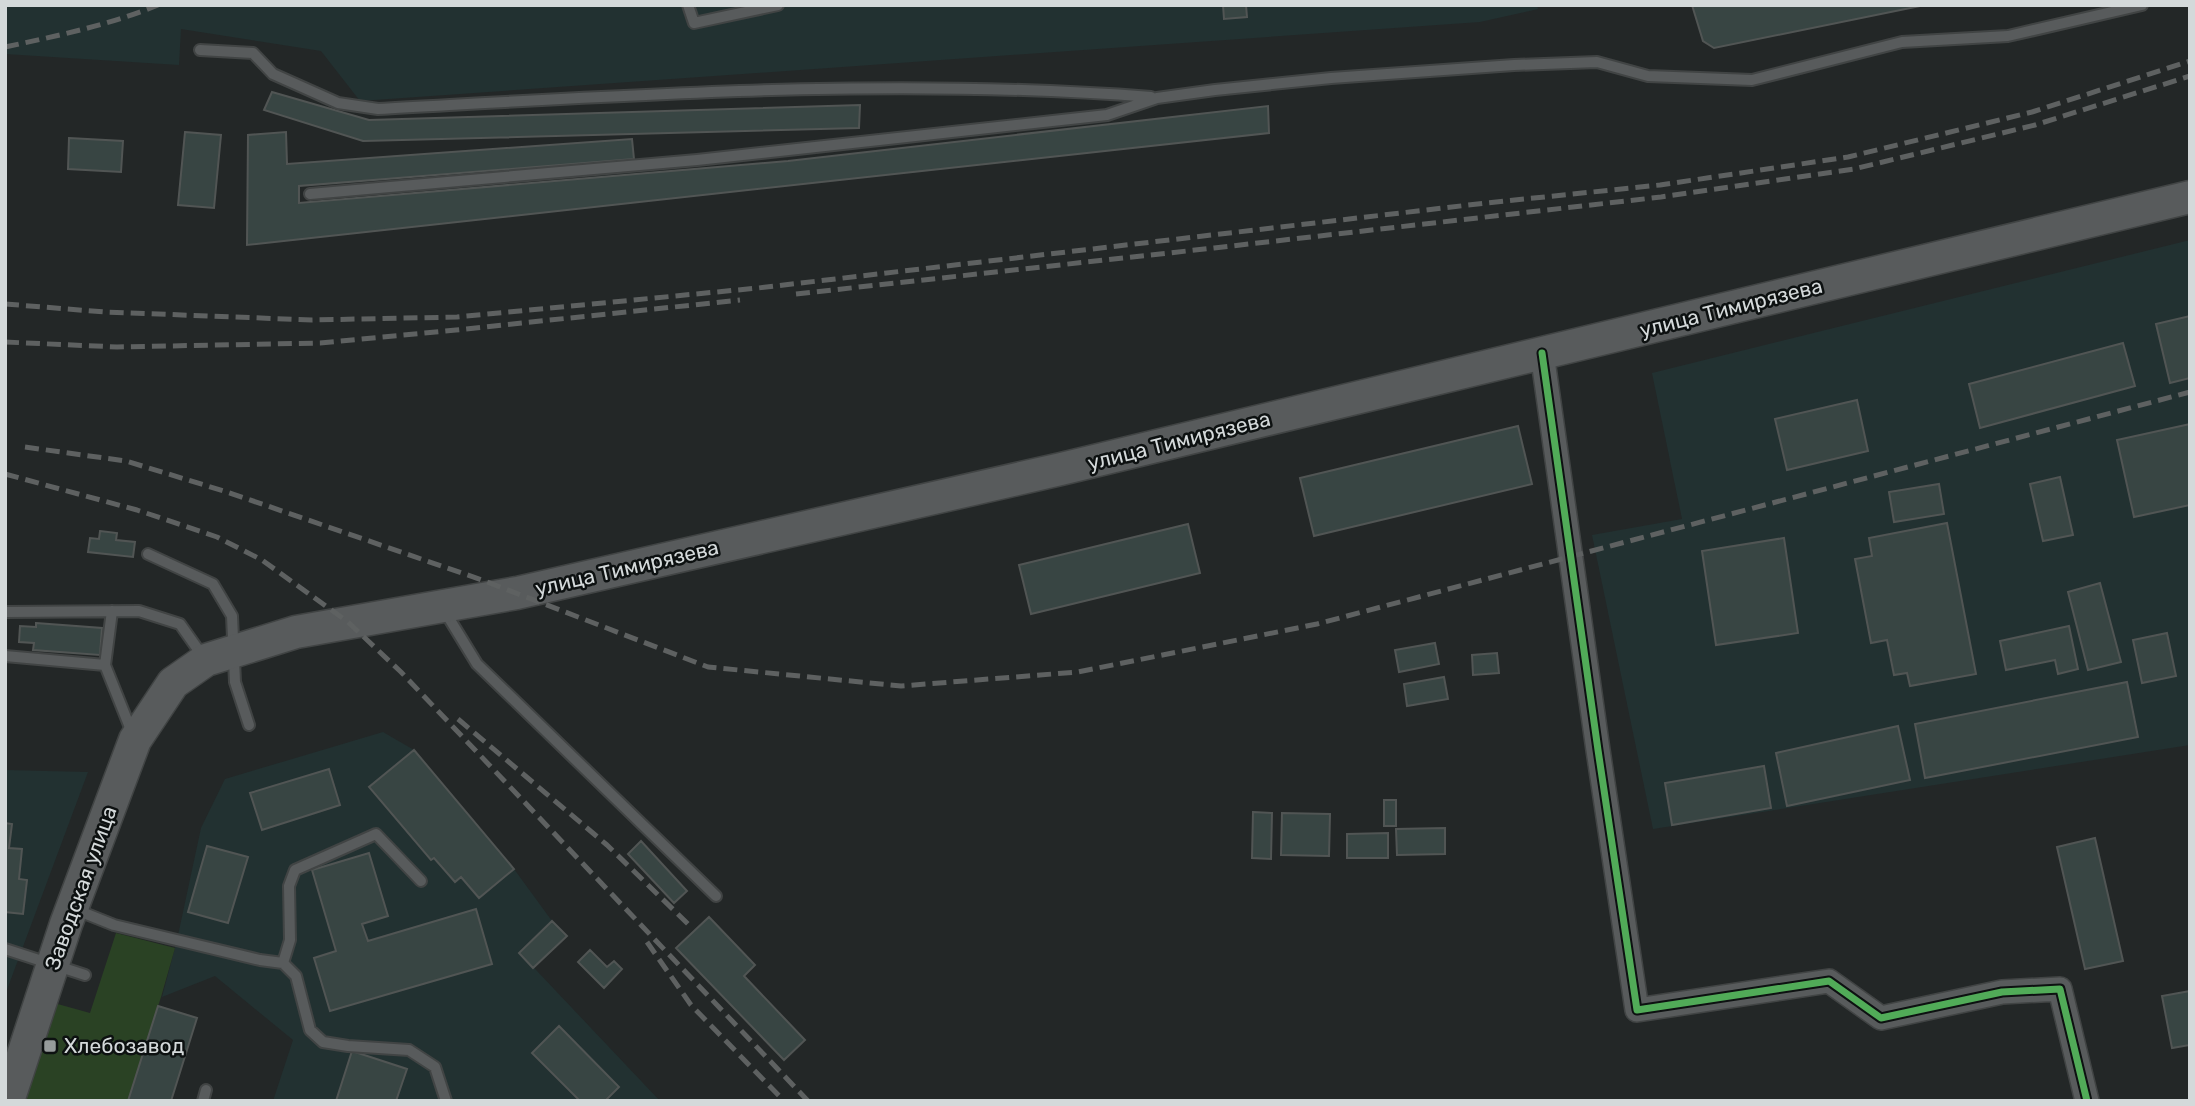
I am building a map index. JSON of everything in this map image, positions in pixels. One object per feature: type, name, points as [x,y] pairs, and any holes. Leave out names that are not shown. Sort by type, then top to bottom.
[{"type":"main road","name":"улица Тимирязева","points":[[173,684],[219,655],[296,632],[531,590],[1048,472],[2190,197]]},
{"type":"main road","name":"Заводская улица","points":[[8,1101],[72,908],[135,740],[173,684]]},
{"type":"street","points":[[1542,353],[1637,1010],[1829,981],[1881,1018],[2002,992],[2060,989],[2087,1101]]},
{"type":"lane","points":[[688,5],[694,23],[778,5]]},
{"type":"lane","points":[[200,50],[253,52],[273,75],[338,103],[379,109],[636,94],[930,87],[1063,90],[1157,98],[1331,78],[1597,62],[1648,76],[1752,80],[1902,42],[2008,36],[2142,5]]},
{"type":"lane","points":[[310,194],[697,160],[1107,115],[1157,98]]},
{"type":"lane","points":[[148,554],[213,584],[232,616],[219,655]]},
{"type":"lane","points":[[441,606],[477,664],[716,897]]},
{"type":"lane","points":[[112,611],[105,665],[135,740]]},
{"type":"lane","points":[[5,612],[139,611],[180,624],[219,655],[235,682],[249,725]]},
{"type":"lane","points":[[5,656],[105,665]]},
{"type":"lane","points":[[283,963],[290,940],[289,886],[295,870],[376,834],[421,881]]},
{"type":"lane","points":[[72,908],[114,925],[260,960],[283,963],[296,976],[310,1030],[323,1042],[409,1050],[435,1067],[446,1101]]},
{"type":"lane","points":[[5,949],[85,975]]},
{"type":"shaded area","points":[[5,5],[1537,5],[1538,9],[1480,22],[360,101],[321,51],[181,29],[179,65],[5,54]]},
{"type":"shaded area","points":[[2190,240],[2190,745],[1653,829],[1592,535],[1682,519],[1652,373]]},
{"type":"shaded area","points":[[383,732],[414,750],[514,869],[552,921],[520,953],[660,1101],[273,1101],[293,1040],[215,976],[162,997],[201,828],[225,779]]},
{"type":"shaded area","points":[[5,770],[88,772],[5,995]]},
{"type":"green space","points":[[116,933],[175,948],[128,1101],[22,1101],[54,1003],[90,1013]]},
{"type":"building","points":[[1223,5],[1246,5],[1247,17],[1224,19]]},
{"type":"building","points":[[1692,5],[1925,5],[1714,48],[1703,41]]},
{"type":"building","points":[[272,92],[369,120],[860,105],[859,128],[363,141],[264,110]]},
{"type":"building","points":[[1268,106],[1269,133],[247,245],[248,135],[286,132],[287,164],[632,139],[634,159],[299,186],[299,203],[788,161]]},
{"type":"building","points":[[185,132],[221,135],[214,208],[178,205]]},
{"type":"building","points":[[69,138],[123,141],[121,172],[68,169]]},
{"type":"building","points":[[2190,316],[2190,378],[2170,383],[2156,324]]},
{"type":"building","points":[[2123,343],[2135,386],[1980,428],[1969,384]]},
{"type":"building","points":[[1857,400],[1868,451],[1787,470],[1775,419]]},
{"type":"building","points":[[2190,424],[2190,505],[2134,517],[2117,440]]},
{"type":"building","points":[[1518,426],[1532,484],[1314,536],[1300,478]]},
{"type":"building","points":[[2060,477],[2073,535],[2043,541],[2030,484]]},
{"type":"building","points":[[1939,484],[1944,514],[1894,522],[1889,492]]},
{"type":"building","points":[[1947,523],[1976,674],[1910,686],[1907,673],[1894,675],[1887,640],[1871,643],[1855,559],[1872,556],[1869,538]]},
{"type":"building","points":[[1188,524],[1200,573],[1031,614],[1019,565]]},
{"type":"building","points":[[100,531],[117,533],[116,540],[135,542],[133,557],[88,552],[90,538],[99,539]]},
{"type":"building","points":[[1784,538],[1798,633],[1716,645],[1702,551]]},
{"type":"building","points":[[2100,583],[2121,662],[2088,670],[2068,592]]},
{"type":"building","points":[[36,623],[102,628],[100,655],[33,650],[34,643],[19,642],[20,626],[36,627]]},
{"type":"building","points":[[2069,626],[2078,669],[2058,674],[2055,660],[2006,670],[2000,641]]},
{"type":"building","points":[[2167,633],[2176,676],[2142,683],[2133,640]]},
{"type":"building","points":[[1435,643],[1439,664],[1399,672],[1395,650]]},
{"type":"building","points":[[1497,653],[1499,673],[1473,675],[1472,655]]},
{"type":"building","points":[[1444,677],[1448,699],[1407,706],[1404,684]]},
{"type":"building","points":[[2127,682],[2138,737],[1925,778],[1915,724]]},
{"type":"building","points":[[1898,726],[1910,780],[1787,806],[1776,753]]},
{"type":"building","points":[[414,750],[514,869],[479,898],[461,877],[455,882],[434,858],[431,860],[369,787]]},
{"type":"building","points":[[1764,766],[1771,808],[1672,825],[1665,783]]},
{"type":"building","points":[[329,769],[340,805],[262,830],[250,793]]},
{"type":"building","points":[[1384,800],[1396,800],[1396,826],[1384,826]]},
{"type":"building","points":[[1253,812],[1272,813],[1271,859],[1252,858]]},
{"type":"building","points":[[1282,813],[1330,814],[1329,856],[1281,855]]},
{"type":"building","points":[[5,823],[12,824],[9,848],[22,849],[19,879],[27,880],[23,914],[5,912]]},
{"type":"building","points":[[1445,828],[1445,854],[1397,855],[1396,829]]},
{"type":"building","points":[[1388,833],[1388,858],[1347,858],[1347,834]]},
{"type":"building","points":[[2095,838],[2123,961],[2085,969],[2057,847]]},
{"type":"building","points":[[641,841],[687,891],[674,903],[628,854]]},
{"type":"building","points":[[207,846],[248,857],[228,923],[188,912]]},
{"type":"building","points":[[369,853],[388,916],[362,924],[368,941],[476,909],[492,964],[330,1011],[314,958],[336,951],[312,870]]},
{"type":"building","points":[[709,917],[755,965],[744,976],[805,1040],[784,1060],[676,948]]},
{"type":"building","points":[[552,921],[567,936],[533,968],[519,953]]},
{"type":"building","points":[[590,950],[607,967],[614,961],[622,969],[604,988],[578,962]]},
{"type":"building","points":[[2190,991],[2190,1045],[2172,1048],[2162,996]]},
{"type":"building","points":[[158,1006],[197,1018],[171,1101],[128,1101]]},
{"type":"building","points":[[559,1026],[619,1087],[605,1101],[580,1101],[532,1053]]},
{"type":"building","points":[[352,1051],[407,1069],[396,1101],[336,1101]]},
{"type":"railway","points":[[5,47],[102,24],[158,5]]},
{"type":"railway","points":[[5,304],[105,312],[312,320],[457,317],[758,288],[1660,185],[1848,157],[2032,112],[2190,61]]},
{"type":"railway","points":[[796,294],[1661,197],[1854,169],[2035,125],[2190,76]]},
{"type":"railway","points":[[5,342],[117,347],[320,343],[740,300]]},
{"type":"railway","points":[[25,447],[126,461],[227,492],[482,580],[708,667],[901,686],[1078,672],[1317,624],[2190,392]]},
{"type":"railway","points":[[5,474],[137,510],[217,537],[262,560],[348,622],[401,672],[808,1101]]},
{"type":"railway","points":[[458,719],[607,845],[689,925]]},
{"type":"railway","points":[[647,942],[691,1005],[784,1101]]},
{"type":"cycle path","points":[[1542,353],[1637,1010],[1829,981],[1881,1018],[2002,992],[2060,989],[2087,1101]]},
{"type":"place","name":"Хлебозавод","points":[[50,1046]]}]
